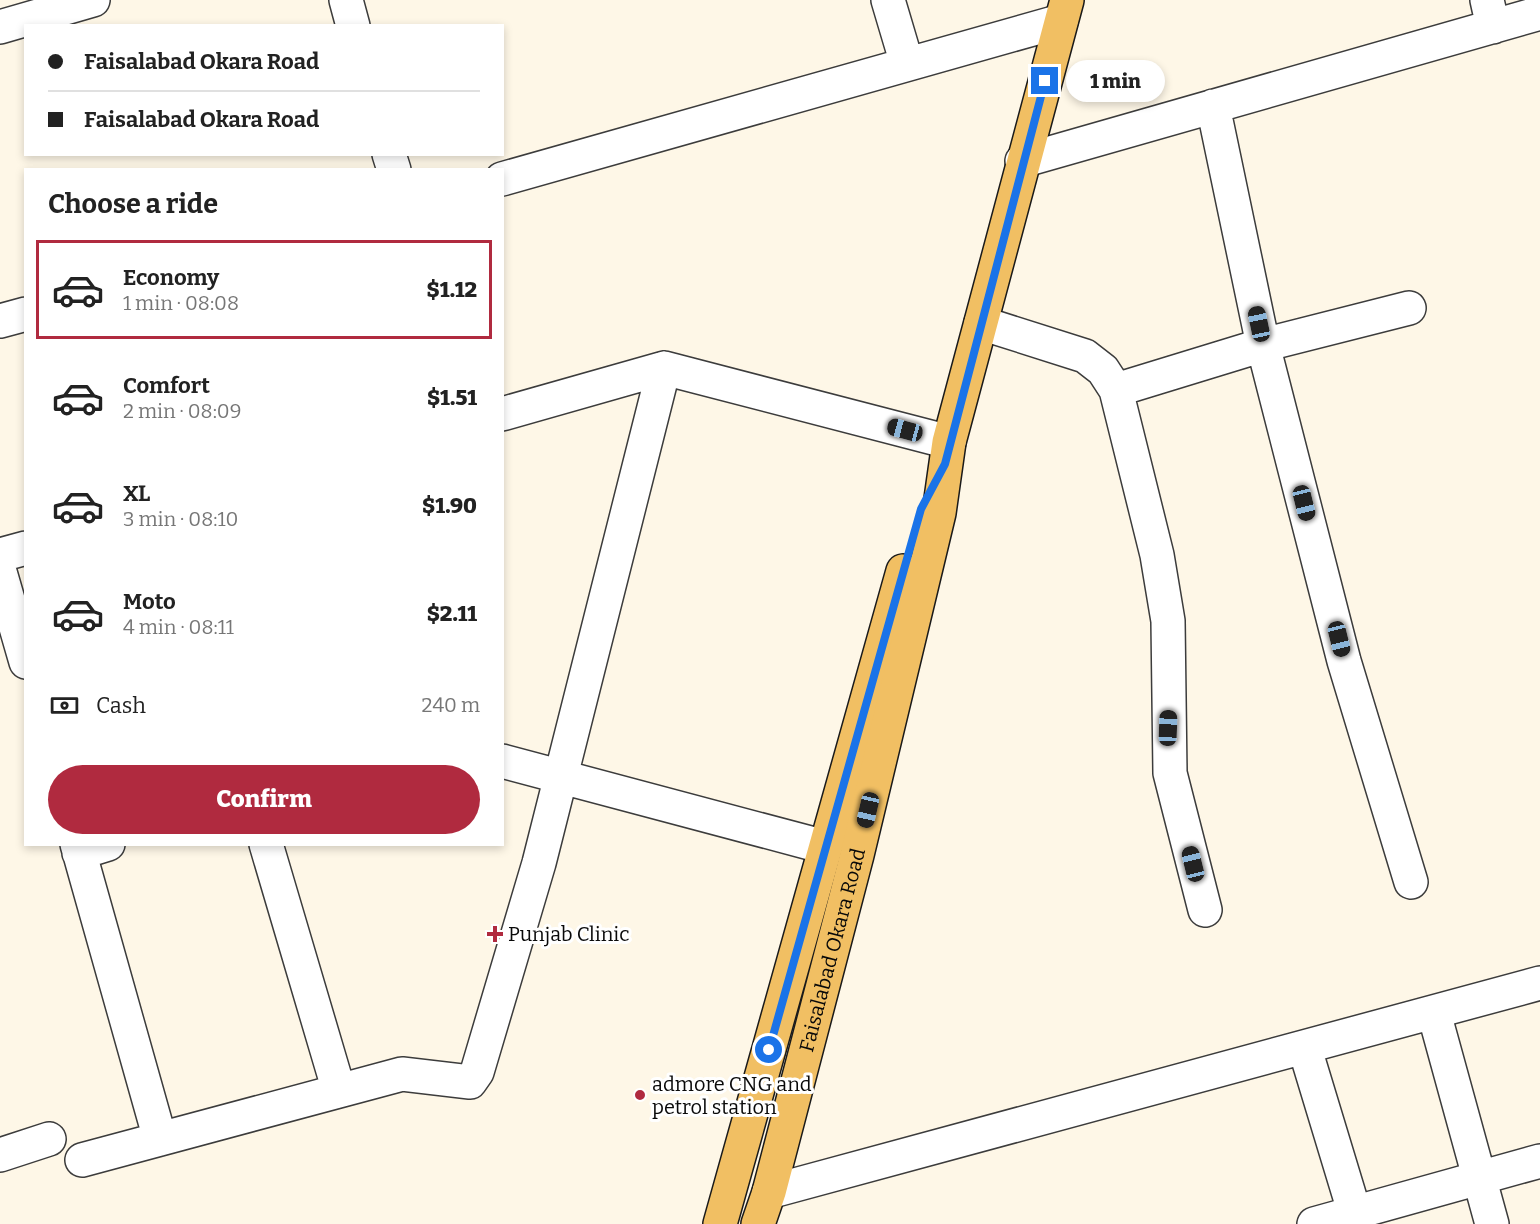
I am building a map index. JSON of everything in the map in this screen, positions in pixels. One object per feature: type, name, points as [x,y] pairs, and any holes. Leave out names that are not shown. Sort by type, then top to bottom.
[{"type":"main road","name":"Faisalabad Okara Road","points":[[758,1224],[769,1192],[862,833],[939,513],[947,453],[1022,160],[1064,10]]},
{"type":"main road","name":"Faisalabad Okara Road","points":[[720,1224],[921,509],[947,453]]},
{"type":"street","points":[[346,0],[352,24]]},
{"type":"street","points":[[888,0],[907,64]]},
{"type":"street","points":[[0,27],[73,3]]},
{"type":"street","points":[[504,178],[907,64],[1064,10]]},
{"type":"street","points":[[1022,160],[1213,106],[1490,13],[1540,13]]},
{"type":"street","points":[[1213,106],[1263,345],[1344,661],[1411,882]]},
{"type":"street","points":[[1116,390],[1263,345],[1409,308]]},
{"type":"street","points":[[0,321],[24,315]]},
{"type":"street","points":[[981,323],[1085,356],[1103,370],[1116,390],[1157,555],[1168,621],[1170,773],[1205,910]]},
{"type":"street","points":[[504,413],[664,368],[947,453]]},
{"type":"street","points":[[82,1160],[402,1074],[470,1082],[477,1072],[539,863],[664,368]]},
{"type":"street","points":[[0,555],[24,549]]},
{"type":"street","points":[[0,572],[24,655]]},
{"type":"street","points":[[504,762],[825,847]]},
{"type":"street","points":[[267,846],[339,1091]]},
{"type":"street","points":[[88,847],[160,1139]]},
{"type":"street","points":[[769,1192],[1305,1049],[1540,983]]},
{"type":"street","points":[[1434,1013],[1492,1224]]},
{"type":"street","points":[[1305,1049],[1356,1218]]},
{"type":"street","points":[[0,1155],[49,1139]]},
{"type":"street","points":[[1314,1224],[1356,1218],[1479,1178],[1540,1161]]},
{"type":"place","name":"Punjab Clinic","points":[[495,934]]},
{"type":"place","name":"admore CNG and petrol station","points":[[640,1095]]},
{"type":"route","points":[[769,1050],[921,509],[945,464],[1022,160],[1045,81]]}]
